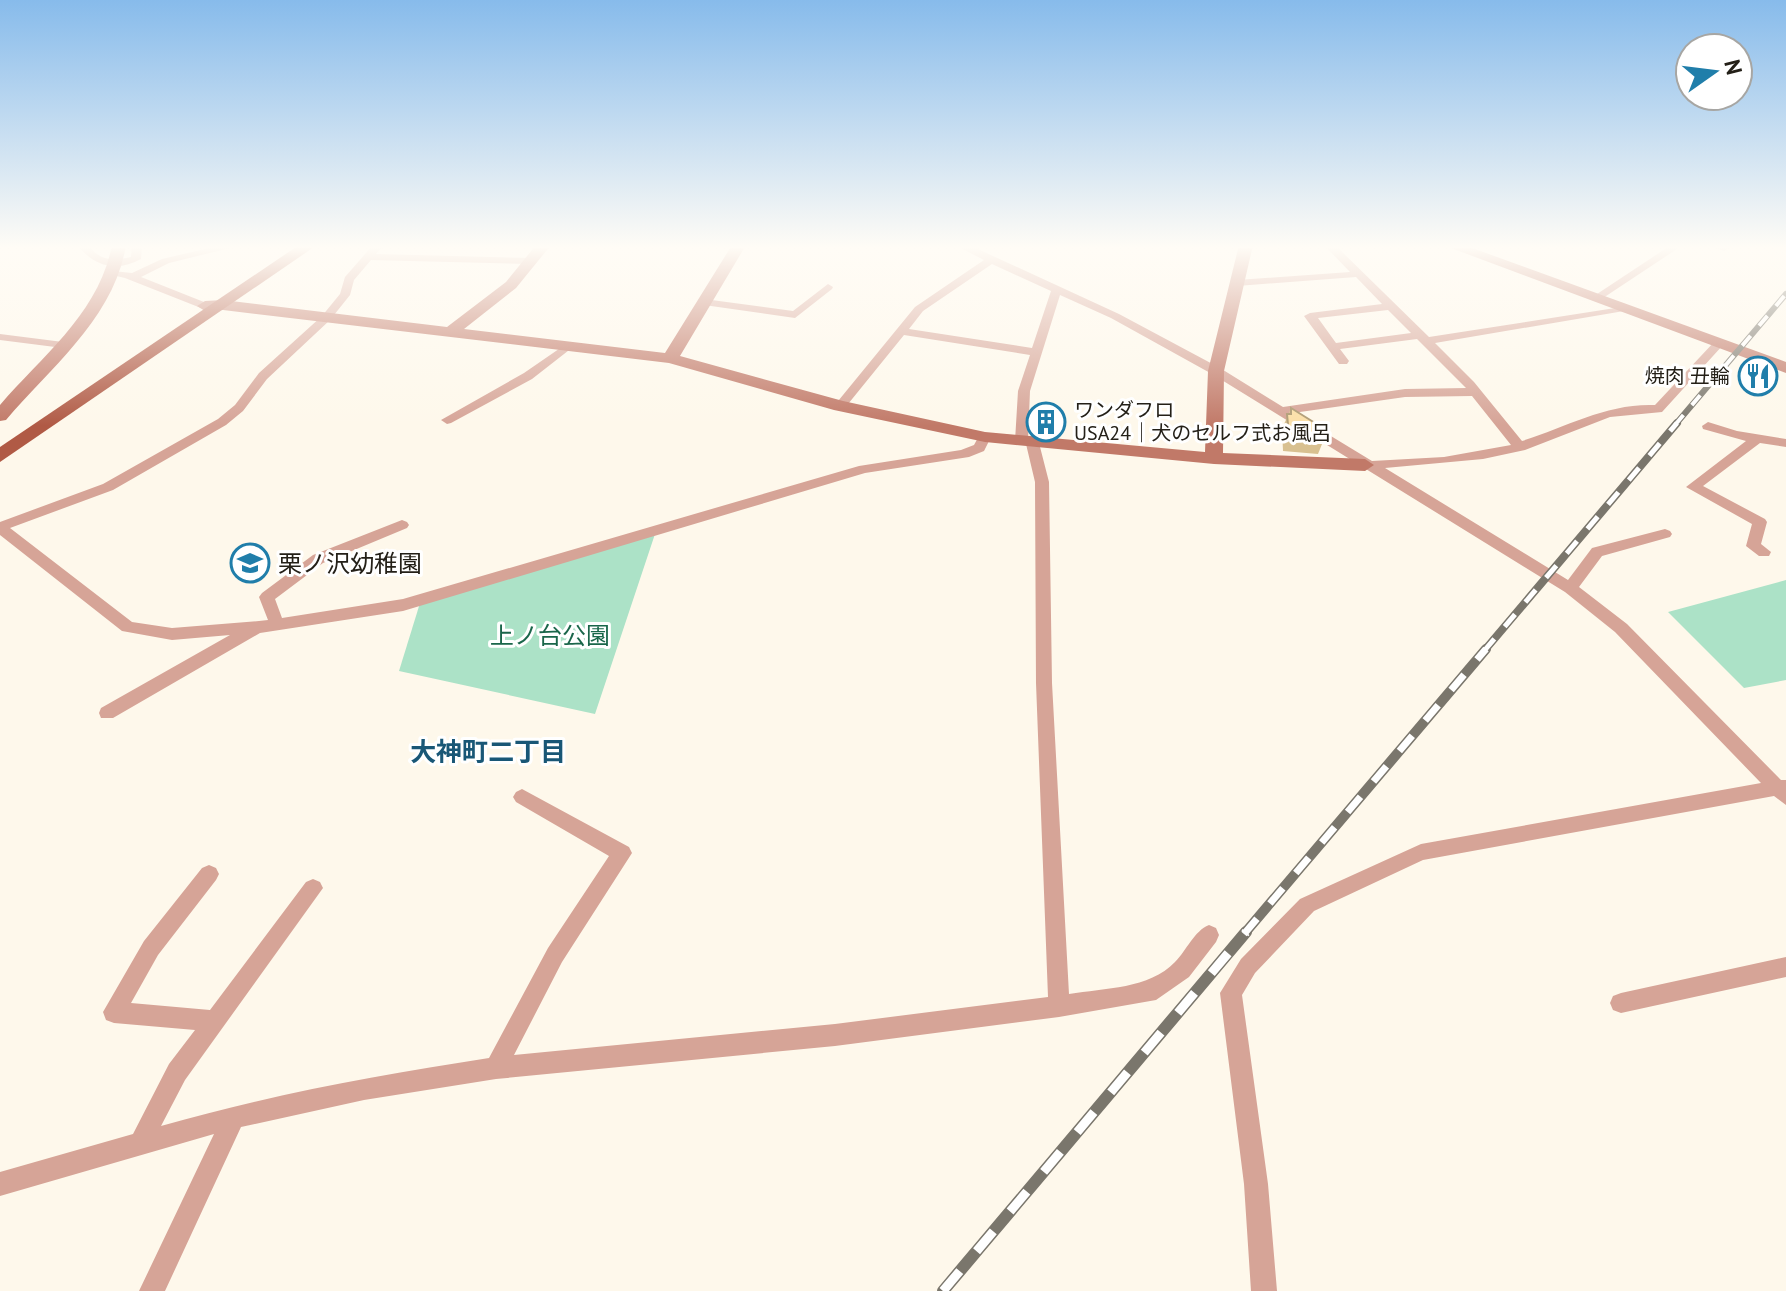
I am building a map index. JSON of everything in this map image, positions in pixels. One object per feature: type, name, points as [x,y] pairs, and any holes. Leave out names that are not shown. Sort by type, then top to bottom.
[{"type":"main road","points":[[0,443],[214,306]]},
{"type":"main road","points":[[0,456],[214,306]]},
{"type":"street","points":[[0,416],[95,305]]},
{"type":"street","points":[[211,305],[670,358],[840,406],[985,437],[1214,458],[1365,465],[1457,461],[1520,447],[1606,415],[1642,407],[1658,409],[1719,343]]},
{"type":"street","points":[[0,528],[108,487],[222,422],[239,408],[263,376],[337,305]]},
{"type":"street","points":[[450,332],[485,305]]},
{"type":"street","points":[[670,358],[702,305]]},
{"type":"street","points":[[727,305],[795,315],[806,305]]},
{"type":"street","points":[[840,406],[925,305]]},
{"type":"street","points":[[1051,305],[1024,391],[1026,442],[1042,482],[1044,683],[1059,1006]]},
{"type":"street","points":[[1090,305],[1216,371],[1570,588],[1621,628],[1783,790]]},
{"type":"street","points":[[1214,458],[1216,371],[1232,305]]},
{"type":"street","points":[[1616,305],[1786,368]]},
{"type":"street","points":[[1343,361],[1310,316],[1392,306],[1476,392],[1520,447]]},
{"type":"street","points":[[1331,347],[1425,338],[1624,308]]},
{"type":"street","points":[[900,331],[1034,352]]},
{"type":"street","points":[[0,337],[63,345]]},
{"type":"street","points":[[447,420],[528,376],[569,345]]},
{"type":"street","points":[[1281,411],[1405,393],[1476,392]]},
{"type":"street","points":[[1708,426],[1786,443]]},
{"type":"street","points":[[0,528],[128,627],[172,634],[259,627],[403,605],[864,469],[964,454],[979,448],[985,437]]},
{"type":"street","points":[[1757,439],[1693,487],[1760,522],[1753,546],[1764,552]]},
{"type":"street","points":[[277,624],[267,597],[318,559],[402,525]]},
{"type":"street","points":[[1570,588],[1597,552],[1665,534]]},
{"type":"street","points":[[107,713],[259,627]]},
{"type":"street","points":[[1264,1291],[1256,1184],[1231,993],[1248,966],[1307,905],[1421,852],[1783,790]]},
{"type":"street","points":[[496,1068],[555,955],[622,853],[522,797]]},
{"type":"street","points":[[209,874],[151,948],[114,1012],[215,1021]]},
{"type":"street","points":[[141,1142],[177,1072],[313,888]]},
{"type":"street","points":[[0,1184],[234,1117],[364,1089],[496,1068],[835,1035],[1156,990],[1182,970],[1209,935]]},
{"type":"street","points":[[1621,1003],[1785,968]]},
{"type":"street","points":[[152,1291],[234,1117]]},
{"type":"green space","name":"上ノ台公園","points":[[655,534],[595,714],[399,671],[420,603]]},
{"type":"green space","points":[[1786,580],[1786,680],[1744,688],[1668,612]]},
{"type":"building","points":[[1291,408],[1323,428],[1324,439],[1289,436],[1287,414],[1291,414]]},
{"type":"railway","points":[[1675,425],[1776,305]]},
{"type":"railway","points":[[1484,651],[1677,423]]},
{"type":"railway","points":[[1244,934],[1486,649]]},
{"type":"railway","points":[[943,1291],[1246,932]]},
{"type":"place","name":"焼肉 丑輪","points":[[1758,376]]},
{"type":"place","name":"ワンダフロ USA24｜犬のセルフ式お風呂","points":[[1046,422]]},
{"type":"place","name":"栗ノ沢幼稚園","points":[[250,563]]},
{"type":"district","name":"大神町二丁目","points":[[488,751]]}]
